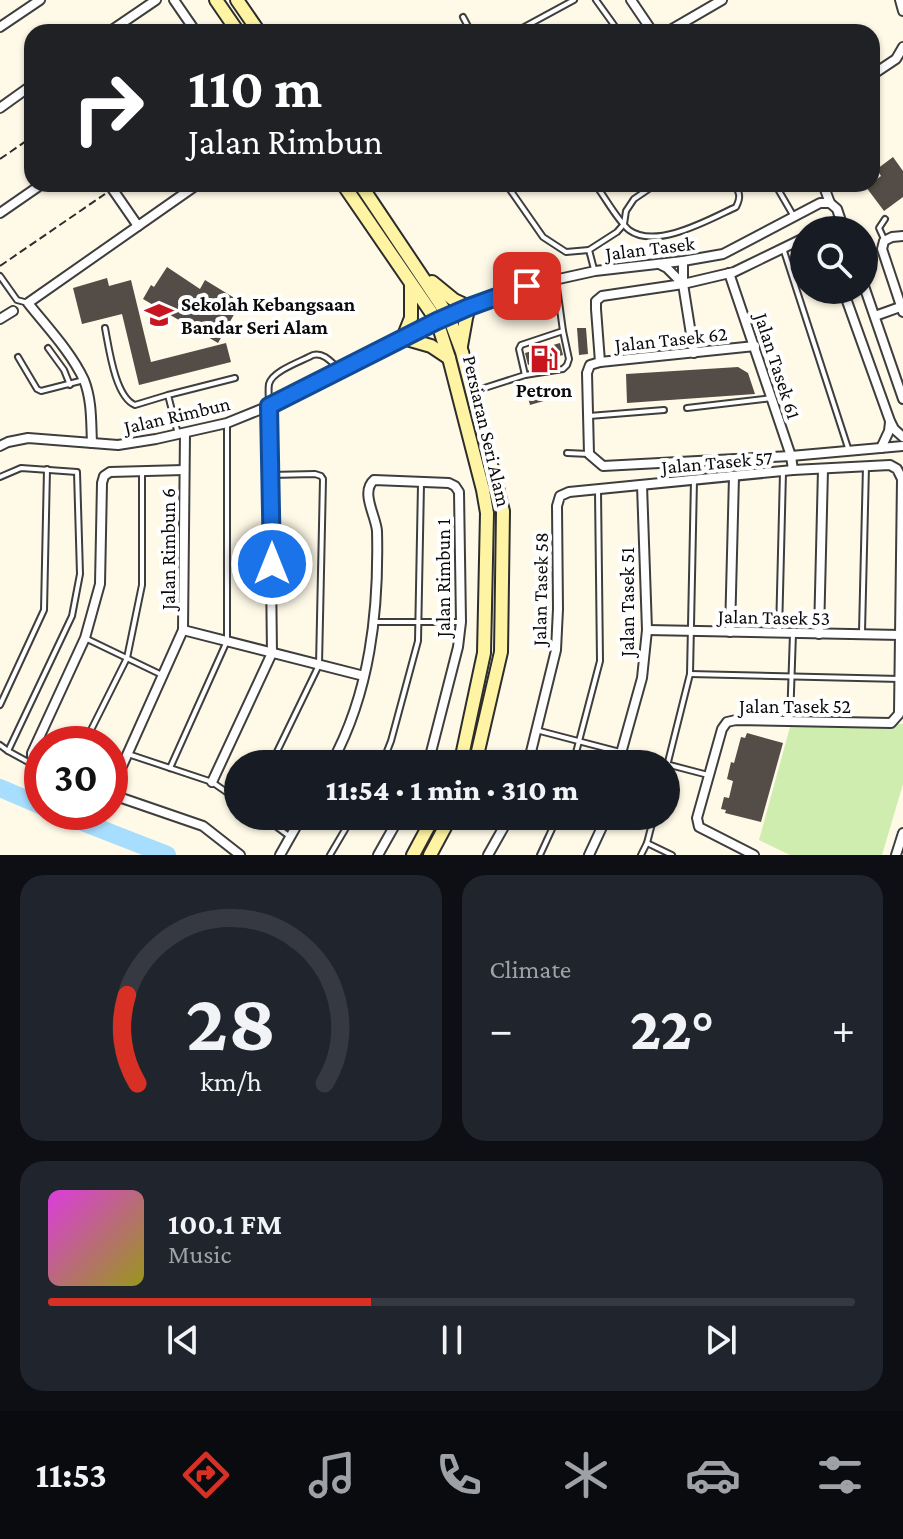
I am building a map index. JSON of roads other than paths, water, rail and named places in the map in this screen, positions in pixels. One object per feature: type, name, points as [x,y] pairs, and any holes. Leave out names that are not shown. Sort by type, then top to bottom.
[{"type":"main road","points":[[216,0],[232,24]]},
{"type":"main road","points":[[237,0],[254,24]]},
{"type":"main road","name":"Persiaran Seri Alam","points":[[348,192],[410,283],[443,319],[449,358],[483,490],[487,513],[484,653],[462,750]]},
{"type":"main road","name":"Persiaran Seri Alam","points":[[365,192],[416,268],[461,349],[503,511],[501,652],[478,750]]},
{"type":"main road","points":[[416,268],[443,292],[469,307],[461,349]]},
{"type":"main road","points":[[410,283],[411,318],[403,338],[431,346],[449,358]]},
{"type":"main road","points":[[413,855],[426,830]]},
{"type":"main road","points":[[430,855],[443,830]]},
{"type":"street","points":[[0,27],[40,0]]},
{"type":"street","points":[[121,24],[156,0]]},
{"type":"street","points":[[174,0],[190,24]]},
{"type":"street","points":[[631,0],[647,24]]},
{"type":"street","points":[[681,24],[722,0]]},
{"type":"street","points":[[900,0],[903,11]]},
{"type":"street","points":[[880,70],[900,57],[903,47]]},
{"type":"street","points":[[0,108],[24,91]]},
{"type":"street","points":[[0,213],[30,192]]},
{"type":"street","points":[[115,192],[138,226]]},
{"type":"street","points":[[92,443],[90,406],[84,380],[67,352],[28,303],[187,192]]},
{"type":"street","points":[[826,192],[839,216]]},
{"type":"street","name":"Jalan Tasek","points":[[796,216],[820,203],[830,203]]},
{"type":"street","name":"Jalan Tasek","points":[[443,319],[527,286],[595,271],[723,254],[790,219]]},
{"type":"street","points":[[875,316],[902,308],[882,249],[884,241],[903,236]]},
{"type":"street","points":[[600,362],[596,301],[602,296],[683,284],[729,273],[790,244]]},
{"type":"street","points":[[683,284],[688,271],[701,258]]},
{"type":"street","points":[[683,261],[683,284],[694,353]]},
{"type":"street","points":[[657,264],[667,268],[683,284]]},
{"type":"street","name":"Jalan Tasek 61","points":[[729,273],[791,456],[793,470]]},
{"type":"street","points":[[848,304],[890,421],[903,437]]},
{"type":"street","points":[[871,304],[903,399]]},
{"type":"street","points":[[0,319],[13,311]]},
{"type":"street","name":"Jalan Rimbun","points":[[0,446],[28,438],[118,445],[227,423],[269,406],[443,319]]},
{"type":"street","name":"Jalan Tasek 62","points":[[591,457],[587,373],[590,365],[755,346]]},
{"type":"street","points":[[212,782],[272,653],[269,406]]},
{"type":"street","points":[[881,448],[890,421]]},
{"type":"street","name":"Jalan Rimbun 6","points":[[128,754],[183,630],[184,470],[181,434]]},
{"type":"street","points":[[591,457],[603,466],[791,456],[903,446]]},
{"type":"street","name":"Jalan Tasek 57","points":[[557,506],[560,496],[569,492],[793,470],[890,465],[897,469],[902,479],[901,635]]},
{"type":"street","points":[[819,634],[823,469]]},
{"type":"street","points":[[44,726],[85,638],[100,584],[104,476],[110,472],[184,470]]},
{"type":"street","points":[[730,632],[734,476]]},
{"type":"street","points":[[337,750],[356,710],[375,622],[377,528],[369,483],[374,480],[421,482]]},
{"type":"street","name":"Jalan Rimbun 1","points":[[421,482],[449,483],[459,492],[461,622],[458,647],[432,750]]},
{"type":"street","name":"Jalan Tasek 51","points":[[622,750],[642,678],[647,630],[642,485]]},
{"type":"street","name":"Jalan Tasek 58","points":[[531,750],[556,650],[557,506]]},
{"type":"street","points":[[183,630],[364,676]]},
{"type":"street","name":"Jalan Tasek 53","points":[[647,630],[901,635]]},
{"type":"street","points":[[901,635],[901,679]]},
{"type":"street","name":"Jalan Tasek 52","points":[[754,855],[699,827],[697,818],[722,729],[727,722],[891,723],[899,714],[901,679]]},
{"type":"street","points":[[128,800],[203,826],[240,855]]},
{"type":"street","points":[[280,855],[294,830]]},
{"type":"street","points":[[378,855],[392,830]]},
{"type":"street","points":[[488,855],[502,830]]},
{"type":"street","points":[[589,855],[601,830]]},
{"type":"street","points":[[896,855],[903,833]]},
{"type":"lane","points":[[530,24],[574,0]]},
{"type":"lane","points":[[596,0],[613,24]]},
{"type":"lane","points":[[463,17],[467,24]]},
{"type":"lane","points":[[512,192],[543,237],[566,252],[589,250],[617,232],[624,224],[626,211],[634,199],[644,192]]},
{"type":"lane","points":[[601,192],[631,231],[651,236],[687,230],[736,207],[739,192]]},
{"type":"lane","points":[[780,192],[793,216]]},
{"type":"lane","points":[[884,241],[879,228],[885,219]]},
{"type":"lane","points":[[783,247],[849,451]]},
{"type":"lane","points":[[589,250],[595,271]]},
{"type":"lane","points":[[0,276],[17,300],[28,303]]},
{"type":"lane","points":[[472,391],[525,375],[563,369],[567,365],[569,359],[556,280]]},
{"type":"lane","points":[[105,328],[115,373],[129,404],[135,405],[235,378]]},
{"type":"lane","points":[[525,375],[519,349],[521,345],[563,331]]},
{"type":"lane","points":[[48,348],[64,370],[70,385]]},
{"type":"lane","points":[[269,406],[269,385],[277,374],[318,354],[340,370]]},
{"type":"lane","points":[[18,357],[41,391],[84,380]]},
{"type":"lane","points":[[168,395],[181,434]]},
{"type":"lane","points":[[687,408],[772,398]]},
{"type":"lane","points":[[589,416],[664,410]]},
{"type":"lane","points":[[170,768],[227,641],[227,423]]},
{"type":"lane","points":[[567,453],[591,457]]},
{"type":"lane","points":[[862,635],[866,466]]},
{"type":"lane","points":[[0,477],[21,468],[73,471],[79,476],[80,574],[72,616],[8,751]]},
{"type":"lane","points":[[0,705],[44,610],[47,469]]},
{"type":"lane","points":[[93,726],[127,658],[142,585],[142,471]]},
{"type":"lane","points":[[779,633],[783,472]]},
{"type":"lane","points":[[271,475],[315,474],[323,479],[319,665],[278,750]]},
{"type":"lane","points":[[671,750],[690,674],[694,480]]},
{"type":"lane","points":[[387,750],[418,641],[421,482]]},
{"type":"lane","points":[[577,750],[600,661],[598,489]]},
{"type":"lane","points":[[375,622],[461,622]]},
{"type":"lane","points":[[790,721],[793,633]]},
{"type":"lane","points":[[85,638],[164,676]]},
{"type":"lane","points":[[690,674],[901,679]]},
{"type":"lane","points":[[536,730],[613,750]]},
{"type":"lane","points":[[0,745],[24,761]]},
{"type":"lane","points":[[128,754],[212,782],[224,790]]},
{"type":"lane","points":[[680,769],[709,775]]},
{"type":"lane","points":[[281,830],[290,837]]},
{"type":"lane","points":[[330,855],[345,830]]},
{"type":"lane","points":[[540,855],[552,830]]},
{"type":"lane","points":[[641,855],[650,830]]},
{"type":"lane","points":[[647,843],[672,855]]},
{"type":"waterway","points":[[0,788],[24,798]]},
{"type":"waterway","points":[[103,830],[167,855]]},
{"type":"place","name":"Sekolah Kebangsaan Bandar Seri Alam","points":[[159,315]]},
{"type":"place","name":"Petron","points":[[544,359]]}]
